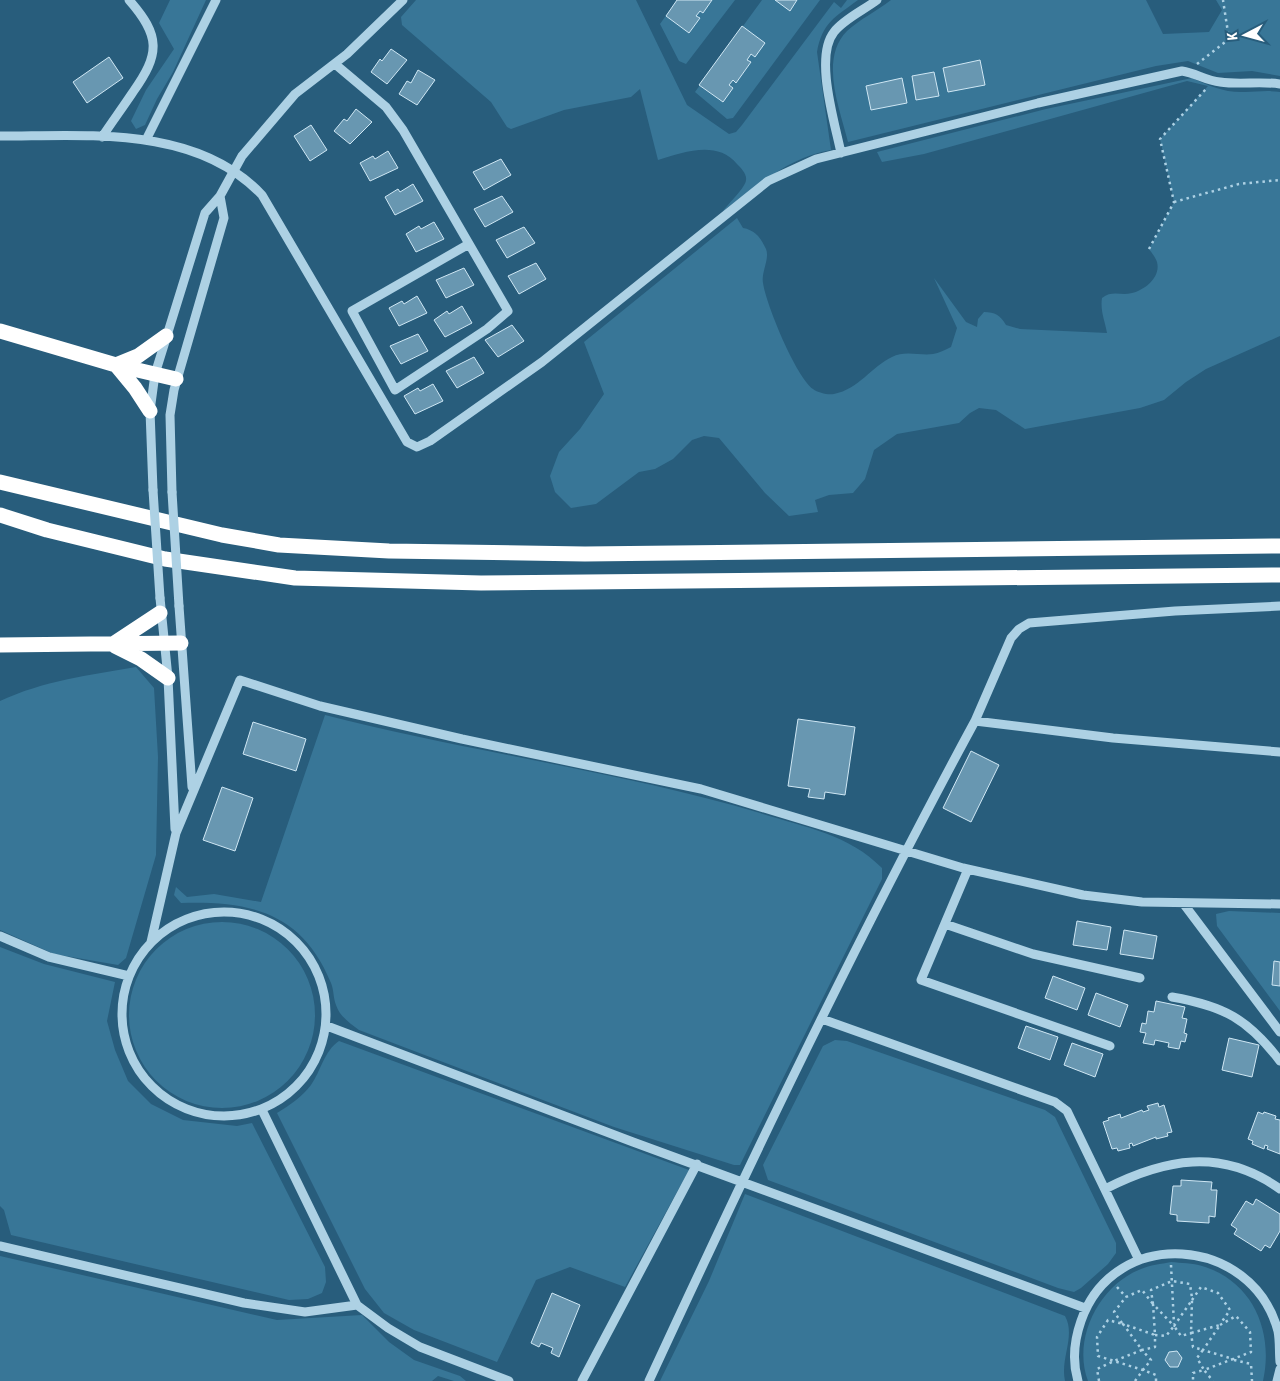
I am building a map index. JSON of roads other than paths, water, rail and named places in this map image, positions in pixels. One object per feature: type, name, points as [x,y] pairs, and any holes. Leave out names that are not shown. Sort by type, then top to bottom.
[{"type":"highway","points":[[0,331],[116,366],[176,379]]},
{"type":"highway","points":[[116,366],[152,348],[166,336]]},
{"type":"highway","points":[[116,366],[135,388],[150,410]]},
{"type":"highway","points":[[0,482],[222,535],[279,545],[380,550],[585,554],[1280,546]]},
{"type":"highway","points":[[0,515],[47,530],[165,560],[295,578],[481,583],[1280,575]]},
{"type":"highway","points":[[112,644],[145,625],[160,605]]},
{"type":"highway","points":[[0,645],[164,644],[181,642]]},
{"type":"highway","points":[[112,644],[141,659],[168,678]]},
{"type":"street","points":[[102,137],[146,74],[153,60],[154,48],[149,28],[129,0]]},
{"type":"street","points":[[146,140],[216,0]]},
{"type":"street","points":[[176,833],[168,678],[160,605],[153,490],[150,410],[155,374],[205,213],[220,196],[242,156],[294,94],[335,64],[382,22],[403,0]]},
{"type":"street","points":[[841,153],[826,75],[825,55],[829,39],[835,30],[877,0]]},
{"type":"street","points":[[335,64],[386,107],[402,130],[469,244],[508,311],[487,329],[395,390],[352,311],[469,244]]},
{"type":"street","points":[[0,136],[102,137],[146,140],[192,150],[235,171],[262,195],[407,442],[417,447],[430,442],[542,362],[768,180],[816,159],[1038,103],[1182,71],[1214,81],[1280,84]]},
{"type":"street","points":[[192,789],[172,492],[170,415],[176,379],[224,218],[220,196]]},
{"type":"street","points":[[649,1381],[741,1182],[905,850],[975,721],[1011,638],[1019,629],[1029,624],[1166,612],[1280,606]]},
{"type":"street","points":[[151,942],[176,833],[192,789],[240,680],[339,710],[462,739],[701,789],[968,869],[1083,895],[1142,902],[1280,904]]},
{"type":"street","points":[[975,721],[1113,738],[1280,752]]},
{"type":"street","points":[[968,869],[921,980],[1110,1046]]},
{"type":"street","points":[[1183,903],[1280,1032]]},
{"type":"street","points":[[239,912],[270,922],[296,941],[315,967],[325,997],[327,1026],[314,1063],[292,1091],[262,1110],[233,1117],[203,1115],[175,1105],[151,1087],[133,1063],[123,1035],[122,1005],[129,976],[138,958],[151,942],[177,923],[207,913],[239,912]]},
{"type":"street","points":[[945,924],[1033,954],[1140,978]]},
{"type":"street","points":[[0,936],[49,957],[129,976]]},
{"type":"street","points":[[1172,996],[1205,1002],[1229,1013],[1267,1044],[1280,1061]]},
{"type":"street","points":[[822,1019],[1055,1102],[1066,1110],[1139,1260]]},
{"type":"street","points":[[327,1026],[624,1139],[697,1164],[741,1182],[1085,1308]]},
{"type":"street","points":[[262,1110],[357,1305],[388,1328],[420,1347],[509,1381]]},
{"type":"street","points":[[1105,1190],[1132,1176],[1162,1165],[1198,1162],[1236,1167],[1257,1175],[1280,1189]]},
{"type":"street","points":[[582,1381],[697,1164]]},
{"type":"street","points":[[0,1246],[244,1303],[305,1312],[357,1305]]},
{"type":"street","points":[[1078,1381],[1074,1368],[1075,1338],[1085,1308],[1099,1288],[1118,1271],[1139,1260],[1171,1253],[1209,1257],[1240,1274],[1264,1299],[1278,1332],[1280,1362]]},
{"type":"street","points":[[1277,1381],[1280,1368]]}]
